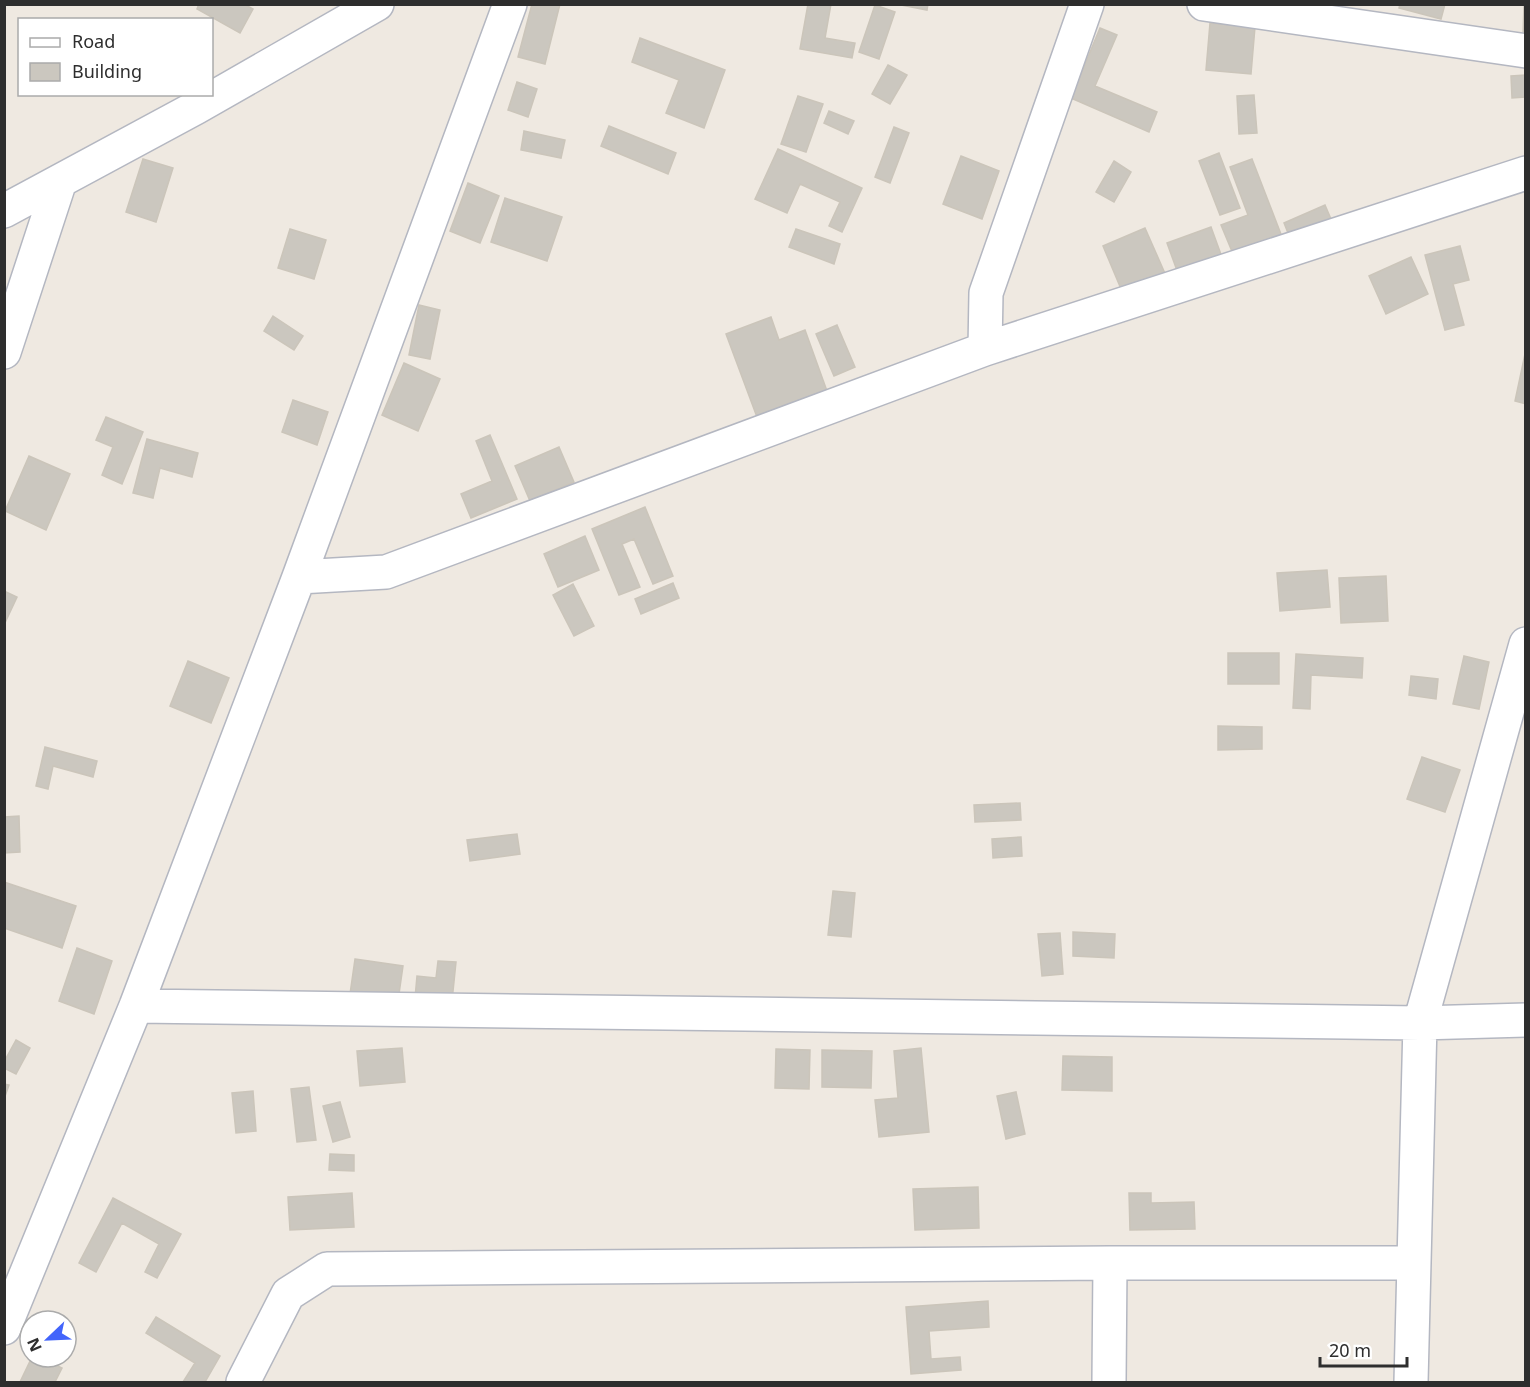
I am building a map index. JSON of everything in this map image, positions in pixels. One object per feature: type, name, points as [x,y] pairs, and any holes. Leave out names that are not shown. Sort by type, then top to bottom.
[{"type":"street","points":[[4,211],[197,107],[377,4]]},
{"type":"street","points":[[4,1328],[136,1006],[299,577],[510,4]]},
{"type":"street","points":[[985,349],[986,293],[1087,4]]},
{"type":"street","points":[[1204,4],[1526,51]]},
{"type":"street","points":[[299,577],[386,572],[985,349],[1526,173]]},
{"type":"street","points":[[4,351],[60,181]]},
{"type":"street","points":[[1411,1383],[1420,1023],[1526,644]]},
{"type":"street","points":[[136,1006],[1420,1023],[1526,1020]]},
{"type":"street","points":[[1109,1383],[1110,1263]]},
{"type":"street","points":[[243,1383],[288,1294],[327,1269],[1414,1263]]},
{"type":"building","points":[[199,4],[244,4],[253,9],[240,33],[197,9]]},
{"type":"building","points":[[532,4],[560,4],[545,64],[518,57]]},
{"type":"building","points":[[808,4],[831,4],[825,38],[855,43],[852,58],[800,49]]},
{"type":"building","points":[[896,4],[928,4],[927,10]]},
{"type":"building","points":[[1400,4],[1445,4],[1441,19],[1399,8]]},
{"type":"building","points":[[1524,4],[1526,4],[1526,37],[1523,37]]},
{"type":"building","points":[[875,5],[895,12],[879,59],[859,52]]},
{"type":"building","points":[[1210,23],[1255,27],[1251,74],[1206,70]]},
{"type":"building","points":[[1100,28],[1117,35],[1095,86],[1157,112],[1149,132],[1071,98]]},
{"type":"building","points":[[640,38],[725,70],[704,128],[666,113],[679,80],[632,62]]},
{"type":"building","points":[[888,65],[907,75],[890,104],[872,94]]},
{"type":"building","points":[[1526,75],[1526,97],[1512,98],[1511,76]]},
{"type":"building","points":[[517,82],[537,89],[528,117],[508,110]]},
{"type":"building","points":[[1254,95],[1257,133],[1239,134],[1237,96]]},
{"type":"building","points":[[798,96],[823,104],[806,152],[781,144]]},
{"type":"building","points":[[829,111],[854,121],[848,134],[824,123]]},
{"type":"building","points":[[609,126],[676,153],[668,174],[601,146]]},
{"type":"building","points":[[894,127],[909,133],[890,183],[875,177]]},
{"type":"building","points":[[524,131],[565,140],[561,158],[521,150]]},
{"type":"building","points":[[778,149],[862,188],[842,232],[829,226],[840,202],[800,184],[787,213],[755,199]]},
{"type":"building","points":[[1219,153],[1240,208],[1220,215],[1199,161]]},
{"type":"building","points":[[961,156],[999,171],[982,219],[943,204]]},
{"type":"building","points":[[143,159],[173,168],[156,222],[126,212]]},
{"type":"building","points":[[1252,159],[1284,242],[1236,261],[1221,225],[1248,215],[1230,167]]},
{"type":"building","points":[[1114,161],[1131,172],[1114,202],[1096,192]]},
{"type":"building","points":[[468,183],[499,196],[480,243],[450,231]]},
{"type":"building","points":[[505,198],[562,217],[547,261],[491,242]]},
{"type":"building","points":[[1325,205],[1334,226],[1292,243],[1284,223]]},
{"type":"building","points":[[1211,227],[1223,260],[1179,276],[1167,243]]},
{"type":"building","points":[[1145,228],[1167,278],[1124,296],[1103,246]]},
{"type":"building","points":[[290,229],[326,240],[314,279],[278,268]]},
{"type":"building","points":[[796,229],[840,244],[834,264],[789,247]]},
{"type":"building","points":[[1460,246],[1469,280],[1453,284],[1464,325],[1445,330],[1425,255]]},
{"type":"building","points":[[1411,257],[1428,294],[1386,314],[1369,276]]},
{"type":"building","points":[[419,305],[440,310],[430,359],[409,355]]},
{"type":"building","points":[[273,316],[303,336],[294,350],[264,331]]},
{"type":"building","points":[[771,317],[779,340],[805,330],[827,391],[757,417],[726,334]]},
{"type":"building","points":[[837,325],[855,367],[834,376],[816,334]]},
{"type":"building","points":[[1526,354],[1526,404],[1515,401]]},
{"type":"building","points":[[404,363],[440,379],[418,431],[382,415]]},
{"type":"building","points":[[293,400],[328,412],[317,445],[282,432]]},
{"type":"building","points":[[106,417],[143,432],[122,484],[102,475],[113,447],[96,440]]},
{"type":"building","points":[[490,435],[517,499],[471,518],[461,494],[492,481],[476,441]]},
{"type":"building","points":[[147,439],[198,453],[192,477],[160,468],[153,498],[133,493]]},
{"type":"building","points":[[559,447],[574,482],[530,501],[515,466]]},
{"type":"building","points":[[29,456],[70,474],[46,530],[5,511]]},
{"type":"building","points":[[645,507],[673,576],[653,584],[634,539],[622,544],[640,587],[619,595],[592,529]]},
{"type":"building","points":[[585,536],[599,570],[558,587],[544,554]]},
{"type":"building","points":[[1327,570],[1330,607],[1280,611],[1277,573]]},
{"type":"building","points":[[1386,576],[1388,621],[1341,623],[1339,578]]},
{"type":"building","points":[[673,583],[679,598],[641,614],[635,599]]},
{"type":"building","points":[[573,584],[594,626],[574,636],[553,595]]},
{"type":"building","points":[[4,591],[17,597],[4,625]]},
{"type":"building","points":[[1228,653],[1279,653],[1279,684],[1228,684]]},
{"type":"building","points":[[1296,654],[1363,658],[1362,678],[1311,675],[1310,709],[1293,708]]},
{"type":"building","points":[[1464,656],[1489,662],[1479,709],[1453,704]]},
{"type":"building","points":[[188,661],[229,678],[211,723],[170,706]]},
{"type":"building","points":[[1411,676],[1438,679],[1436,699],[1409,695]]},
{"type":"building","points":[[1218,726],[1262,727],[1262,749],[1218,750]]},
{"type":"building","points":[[45,747],[97,761],[93,777],[53,766],[48,789],[36,786]]},
{"type":"building","points":[[1422,757],[1460,770],[1445,812],[1407,799]]},
{"type":"building","points":[[1020,803],[1021,820],[975,822],[974,805]]},
{"type":"building","points":[[19,816],[20,852],[4,853],[4,817]]},
{"type":"building","points":[[517,834],[520,854],[470,861],[467,840]]},
{"type":"building","points":[[1021,837],[1022,856],[993,858],[992,839]]},
{"type":"building","points":[[4,882],[76,906],[62,948],[4,928]]},
{"type":"building","points":[[833,891],[855,893],[851,937],[828,935]]},
{"type":"building","points":[[1073,932],[1115,934],[1114,958],[1073,956]]},
{"type":"building","points":[[1060,933],[1063,974],[1042,976],[1038,934]]},
{"type":"building","points":[[77,948],[112,961],[94,1014],[59,1001]]},
{"type":"building","points":[[355,959],[403,966],[398,1001],[350,994]]},
{"type":"building","points":[[438,961],[456,962],[452,1001],[415,998],[417,976],[436,978]]},
{"type":"building","points":[[16,1040],[30,1048],[16,1074],[4,1068],[4,1062]]},
{"type":"building","points":[[402,1048],[405,1082],[360,1086],[357,1051]]},
{"type":"building","points":[[921,1048],[929,1132],[879,1137],[875,1100],[898,1098],[894,1051]]},
{"type":"building","points":[[776,1049],[810,1050],[809,1089],[775,1088]]},
{"type":"building","points":[[822,1050],[872,1051],[871,1088],[822,1087]]},
{"type":"building","points":[[1063,1056],[1112,1057],[1112,1091],[1062,1090]]},
{"type":"building","points":[[4,1084],[9,1085],[4,1099]]},
{"type":"building","points":[[309,1087],[316,1140],[297,1142],[291,1089]]},
{"type":"building","points":[[253,1091],[256,1131],[236,1133],[232,1093]]},
{"type":"building","points":[[1016,1092],[1025,1134],[1006,1139],[997,1096]]},
{"type":"building","points":[[340,1102],[350,1137],[333,1142],[323,1106]]},
{"type":"building","points":[[330,1154],[354,1155],[354,1171],[329,1170]]},
{"type":"building","points":[[978,1187],[979,1228],[915,1230],[913,1189]]},
{"type":"building","points":[[352,1193],[354,1227],[290,1230],[288,1197]]},
{"type":"building","points":[[1129,1193],[1151,1193],[1151,1203],[1194,1202],[1195,1229],[1130,1230]]},
{"type":"building","points":[[113,1198],[181,1234],[157,1278],[145,1272],[159,1244],[122,1223],[96,1272],[79,1263]]},
{"type":"building","points":[[988,1301],[989,1327],[929,1331],[931,1359],[960,1357],[961,1370],[911,1374],[906,1307]]},
{"type":"building","points":[[156,1317],[220,1356],[205,1382],[183,1382],[195,1363],[146,1333]]},
{"type":"building","points":[[26,1369],[62,1369],[55,1382],[20,1382]]}]
